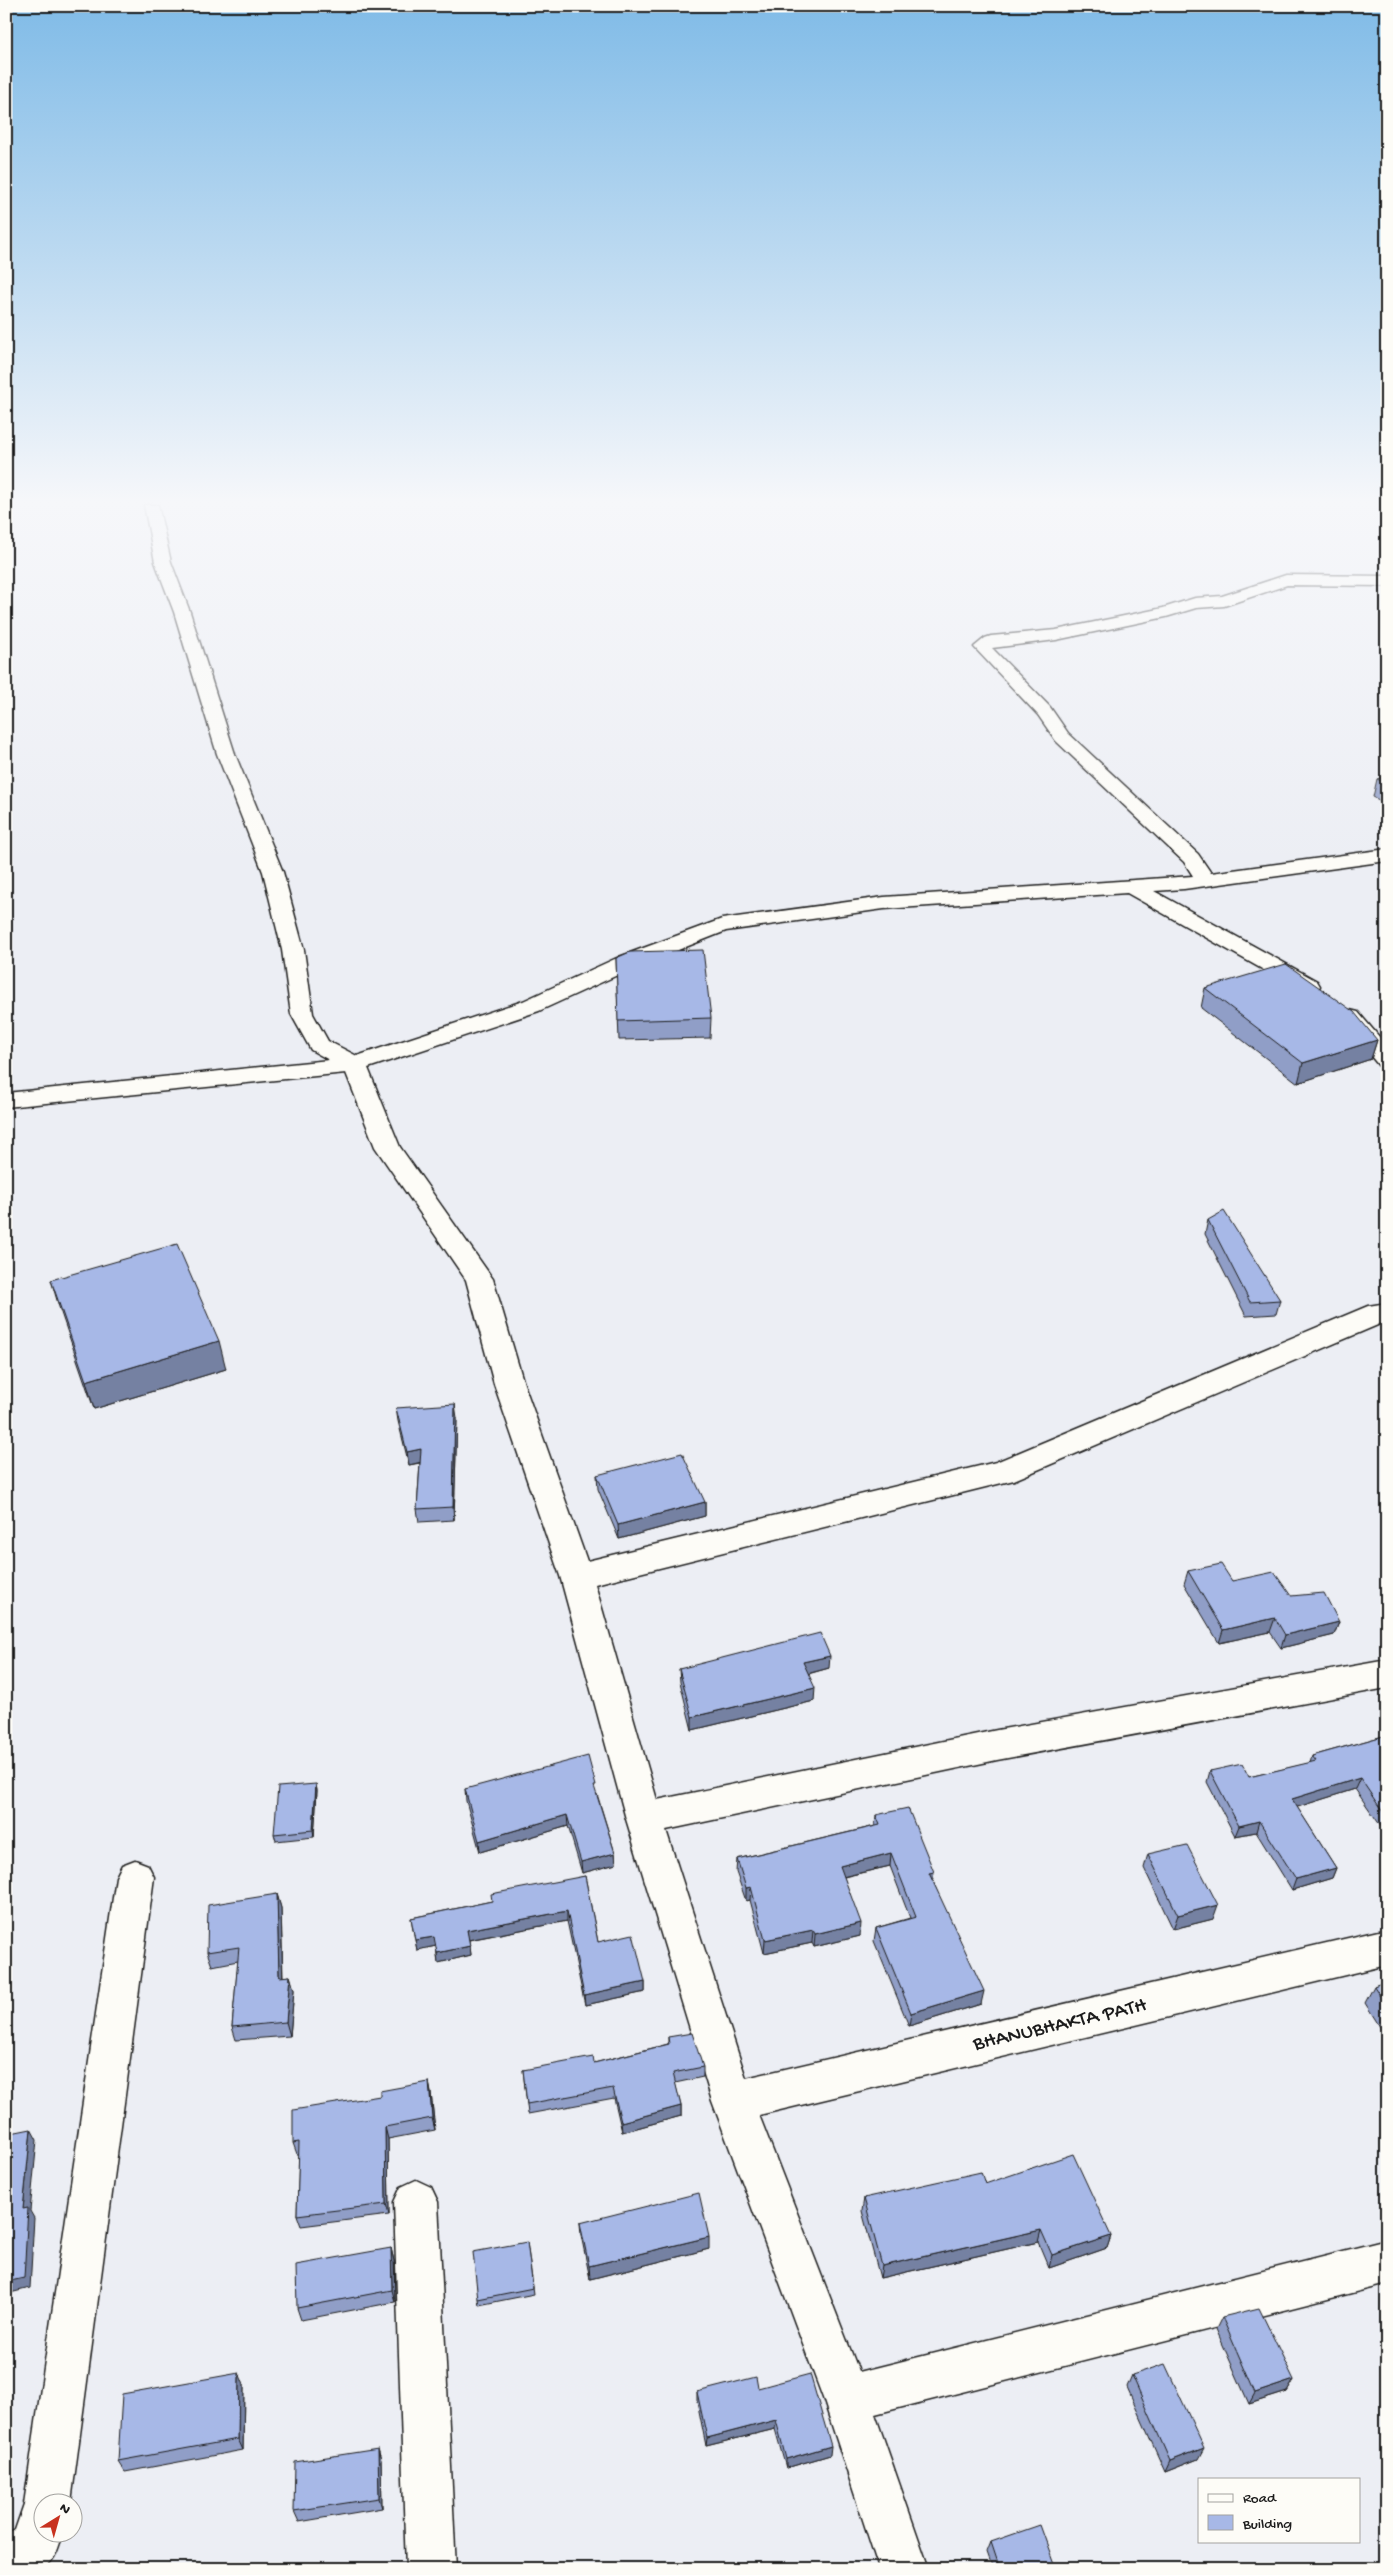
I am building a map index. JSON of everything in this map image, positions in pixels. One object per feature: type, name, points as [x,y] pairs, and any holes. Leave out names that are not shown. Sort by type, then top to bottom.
[{"type":"street","points":[[186,625],[226,754],[273,872],[293,950],[302,1014],[318,1045],[355,1066],[388,1147],[479,1279],[510,1384],[576,1576],[644,1819],[734,2101],[846,2398],[904,2569]]},
{"type":"street","points":[[1103,625],[1056,635],[991,641],[982,646],[1044,711],[1062,737],[1191,858],[1205,879]]},
{"type":"street","points":[[6,1100],[355,1066],[531,1006],[628,962],[722,925],[884,904],[1184,883],[1387,855]]},
{"type":"street","points":[[1131,887],[1334,1001],[1387,1061]]},
{"type":"street","points":[[576,1576],[1003,1472],[1378,1313],[1387,1312]]},
{"type":"street","points":[[644,1819],[998,1744],[1387,1674]]},
{"type":"street","points":[[48,2492],[136,1877]]},
{"type":"street","name":"BHANUBHAKTA PATH","points":[[734,2101],[1246,1982],[1387,1947]]},
{"type":"street","points":[[416,2202],[431,2569]]},
{"type":"street","points":[[846,2398],[1387,2262]]},
{"type":"street","points":[[6,2564],[35,2545],[36,2542]]},
{"type":"building","points":[[1387,776],[1387,784],[1377,779]]},
{"type":"building","points":[[703,950],[711,1018],[618,1021],[616,958],[630,952]]},
{"type":"building","points":[[1286,964],[1354,1012],[1377,1040],[1303,1063],[1205,988]]},
{"type":"building","points":[[1224,1211],[1280,1300],[1250,1302],[1208,1220]]},
{"type":"building","points":[[177,1244],[219,1341],[86,1381],[51,1280]]},
{"type":"building","points":[[455,1404],[453,1507],[417,1509],[421,1449],[407,1452],[396,1408]]},
{"type":"building","points":[[682,1453],[705,1502],[618,1525],[597,1475]]},
{"type":"building","points":[[1221,1564],[1232,1581],[1274,1572],[1291,1596],[1324,1593],[1339,1622],[1285,1635],[1275,1618],[1223,1630],[1188,1571]]},
{"type":"building","points":[[820,1633],[830,1656],[803,1662],[815,1688],[692,1717],[679,1669]]},
{"type":"building","points":[[1387,1735],[1387,1818],[1360,1778],[1292,1799],[1336,1868],[1296,1879],[1259,1821],[1239,1826],[1210,1771],[1242,1764],[1249,1777],[1316,1761],[1312,1756]]},
{"type":"building","points":[[588,1756],[596,1786],[594,1786],[615,1853],[581,1862],[567,1815],[479,1841],[465,1789]]},
{"type":"building","points":[[316,1784],[313,1830],[274,1834],[278,1787]]},
{"type":"building","points":[[908,1808],[934,1872],[929,1873],[984,1991],[911,2013],[876,1928],[916,1917],[891,1853],[840,1866],[861,1923],[815,1934],[813,1930],[765,1940],[751,1887],[746,1888],[737,1859],[880,1825],[876,1815]]},
{"type":"building","points":[[1187,1845],[1218,1905],[1178,1915],[1148,1854]]},
{"type":"building","points":[[585,1876],[598,1942],[633,1934],[645,1982],[584,1995],[567,1911],[467,1930],[470,1946],[437,1953],[434,1937],[415,1940],[411,1918],[492,1901],[491,1894]]},
{"type":"building","points":[[277,1894],[279,1977],[290,1976],[286,2022],[232,2027],[239,1947],[207,1952],[208,1905]]},
{"type":"building","points":[[1387,1981],[1387,2007],[1374,1986]]},
{"type":"building","points":[[692,2033],[703,2067],[673,2073],[681,2106],[621,2122],[613,2088],[527,2104],[523,2070],[593,2057],[594,2063],[669,2044],[668,2037]]},
{"type":"building","points":[[429,2082],[432,2118],[385,2127],[386,2204],[297,2215],[299,2142],[293,2143],[293,2110],[380,2096],[380,2091]]},
{"type":"building","points":[[31,2129],[23,2209],[28,2208],[24,2278],[6,2282],[6,2134]]},
{"type":"building","points":[[1073,2154],[1111,2236],[1052,2255],[1041,2230],[882,2266],[864,2198],[981,2172],[985,2184]]},
{"type":"building","points":[[699,2193],[709,2237],[589,2266],[580,2223]]},
{"type":"building","points":[[527,2242],[533,2288],[478,2299],[473,2252]]},
{"type":"building","points":[[391,2248],[392,2290],[297,2308],[296,2265]]},
{"type":"building","points":[[1259,2308],[1294,2380],[1255,2393],[1222,2317]]},
{"type":"building","points":[[1165,2364],[1204,2448],[1170,2461],[1132,2375]]},
{"type":"building","points":[[239,2373],[238,2439],[118,2461],[122,2394]]},
{"type":"building","points":[[810,2374],[831,2446],[786,2459],[776,2420],[707,2438],[697,2392],[756,2377],[758,2388]]},
{"type":"building","points":[[378,2449],[379,2498],[294,2511],[295,2462]]},
{"type":"building","points":[[1040,2525],[1056,2569],[1000,2569],[991,2542]]}]
